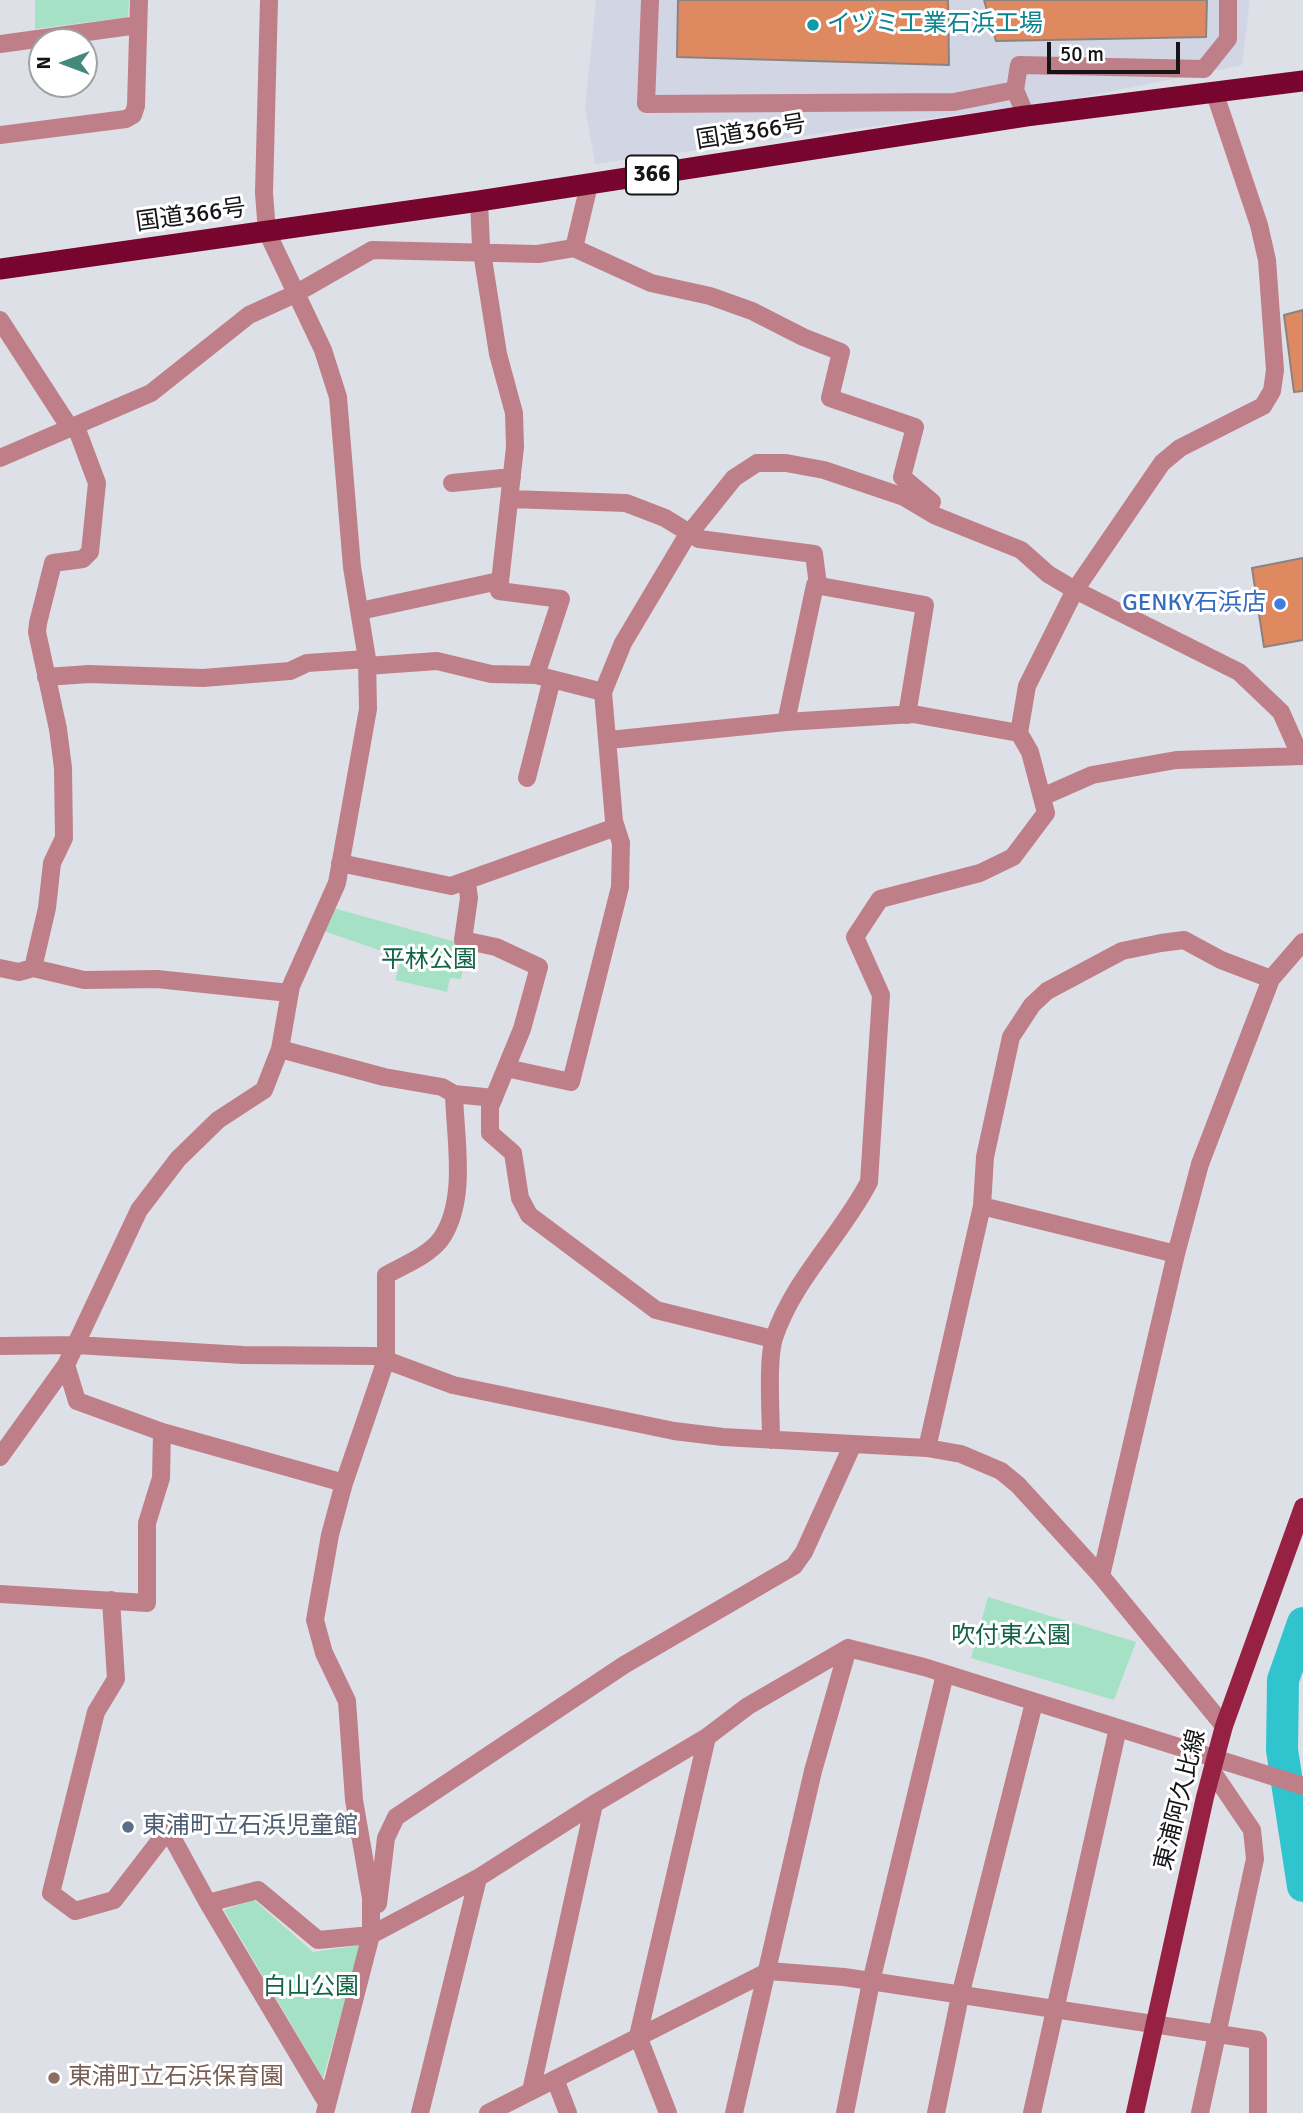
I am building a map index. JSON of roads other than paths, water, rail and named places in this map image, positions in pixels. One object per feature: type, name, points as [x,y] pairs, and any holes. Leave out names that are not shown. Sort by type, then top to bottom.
[{"type":"highway","name":"国道366号","points":[[0,269],[589,185],[1026,117],[1215,94],[1303,80]]},
{"type":"main road","name":"東浦阿久比線","points":[[1135,2113],[1153,2025],[1224,1726],[1303,1507]]},
{"type":"street","points":[[0,135],[126,119],[132,115],[136,106],[139,0]]},
{"type":"street","points":[[0,1457],[65,1365],[139,1210],[178,1159],[218,1120],[264,1090],[280,1049],[289,993],[327,907],[340,863],[368,709],[367,662],[352,567],[338,397],[323,350],[267,232],[264,193],[269,0]]},
{"type":"street","points":[[650,0],[646,104],[954,102],[1015,90]]},
{"type":"street","points":[[1026,117],[1015,90],[1019,65],[1204,69],[1228,39],[1228,0]]},
{"type":"street","points":[[0,44],[138,25]]},
{"type":"street","points":[[771,1440],[773,1339],[800,1286],[857,1205],[869,1182],[881,995],[855,937],[880,899],[980,873],[1013,857],[1046,813],[1030,752],[1019,733],[1027,687],[1075,590],[1162,463],[1180,448],[1263,405],[1272,391],[1275,370],[1267,260],[1259,225],[1215,94]]},
{"type":"street","points":[[573,248],[589,185]]},
{"type":"street","points":[[479,201],[483,255],[498,355],[514,413],[512,477],[499,591],[561,599],[544,677],[527,778]]},
{"type":"street","points":[[0,458],[151,393],[249,315],[295,294],[372,250],[483,255],[538,254],[573,248],[651,283],[710,296],[752,311],[803,337],[841,352],[830,398],[915,426],[902,473],[904,481],[966,527]]},
{"type":"street","points":[[0,320],[73,428],[97,483],[90,552],[83,559],[53,563],[37,632],[63,768],[64,838],[52,863],[47,908],[33,968]]},
{"type":"street","points":[[506,1068],[571,1082],[620,887],[621,843],[616,827],[603,692],[623,643],[690,531],[734,478],[757,463],[772,462],[824,470],[904,497],[936,516],[1021,550],[1048,574],[1075,590],[1239,672],[1281,712],[1302,756],[1206,757],[1142,765],[1092,775],[1042,797]]},
{"type":"street","points":[[452,483],[512,477]]},
{"type":"street","points":[[510,499],[626,503],[690,531],[699,539],[814,554],[818,585]]},
{"type":"street","points":[[360,611],[499,581]]},
{"type":"street","points":[[786,722],[815,585],[925,605],[907,715]]},
{"type":"street","points":[[46,677],[89,674],[202,678],[290,671],[307,663],[436,661],[491,674],[544,677],[603,692]]},
{"type":"street","points":[[608,740],[786,722],[907,715],[1019,733]]},
{"type":"street","points":[[340,863],[451,886],[467,883],[616,827]]},
{"type":"street","points":[[467,883],[469,898],[463,940],[496,947],[539,967],[522,1029],[490,1107],[490,1133],[513,1153],[520,1198],[529,1215],[656,1310],[773,1339]]},
{"type":"street","points":[[927,1448],[982,1206],[985,1157],[1011,1037],[1032,1005],[1047,991],[1122,951],[1184,940],[1221,960],[1271,979]]},
{"type":"street","points":[[1101,1576],[1176,1254],[1200,1164],[1271,979],[1303,942]]},
{"type":"street","points":[[0,968],[19,972],[33,968],[84,980],[157,979],[289,993]]},
{"type":"street","points":[[280,1049],[384,1077],[442,1087],[454,1094],[494,1098]]},
{"type":"street","points":[[371,1935],[371,1898],[354,1800],[347,1701],[324,1653],[315,1620],[330,1535],[344,1483],[386,1360],[386,1275],[424,1254],[440,1239],[454,1203],[457,1179],[454,1094]]},
{"type":"street","points":[[982,1206],[1176,1254]]},
{"type":"street","points":[[0,1346],[76,1345],[243,1355],[375,1356],[453,1385],[674,1431],[771,1440],[927,1448],[961,1454],[1001,1471],[1018,1485],[1101,1576],[1224,1726]]},
{"type":"street","points":[[65,1365],[77,1401],[162,1432],[344,1483]]},
{"type":"street","points":[[0,1594],[147,1603],[147,1523],[161,1478],[162,1432]]},
{"type":"street","points":[[326,2108],[371,1935],[386,1838],[396,1817],[624,1665],[794,1566],[804,1552],[853,1444]]},
{"type":"street","points":[[111,1600],[116,1679],[96,1712],[51,1894],[75,1910],[114,1900],[168,1830],[326,2108]]},
{"type":"street","points":[[208,1903],[258,1890],[318,1940],[371,1935],[478,1878],[594,1804],[707,1737],[748,1706],[848,1648],[945,1674],[1118,1728],[1217,1763],[1303,1786]]},
{"type":"street","points":[[734,2113],[769,1971],[813,1771],[848,1648]]},
{"type":"street","points":[[845,2113],[871,1982],[945,1674]]},
{"type":"street","points":[[936,2113],[960,1996],[1034,1703]]},
{"type":"street","points":[[1032,2113],[1118,1728]]},
{"type":"street","points":[[668,2113],[638,2036],[707,1737]]},
{"type":"street","points":[[1200,2113],[1255,1859],[1252,1830],[1217,1763]]},
{"type":"street","points":[[531,2091],[594,1804]]},
{"type":"street","points":[[383,1867],[386,1906],[393,1923]]},
{"type":"street","points":[[420,2113],[478,1878]]},
{"type":"street","points":[[488,2113],[769,1971],[871,1982],[1258,2040],[1258,2113]]},
{"type":"street","points":[[555,2079],[568,2113]]},
{"type":"waterway","points":[[1303,1623],[1283,1680],[1282,1750],[1303,1886]]},
{"type":"place","name":"イヅミ工業石浜工場","points":[[813,25]]},
{"type":"place","name":"GENKY石浜店","points":[[1280,604]]},
{"type":"place","name":"東浦町立石浜児童館","points":[[128,1827]]},
{"type":"place","name":"東浦町立石浜保育園","points":[[54,2078]]},
{"type":"park label","name":"平林公園","points":[[429,961]]},
{"type":"park label","name":"吹付東公園","points":[[1011,1637]]},
{"type":"park label","name":"白山公園","points":[[311,1988]]}]
